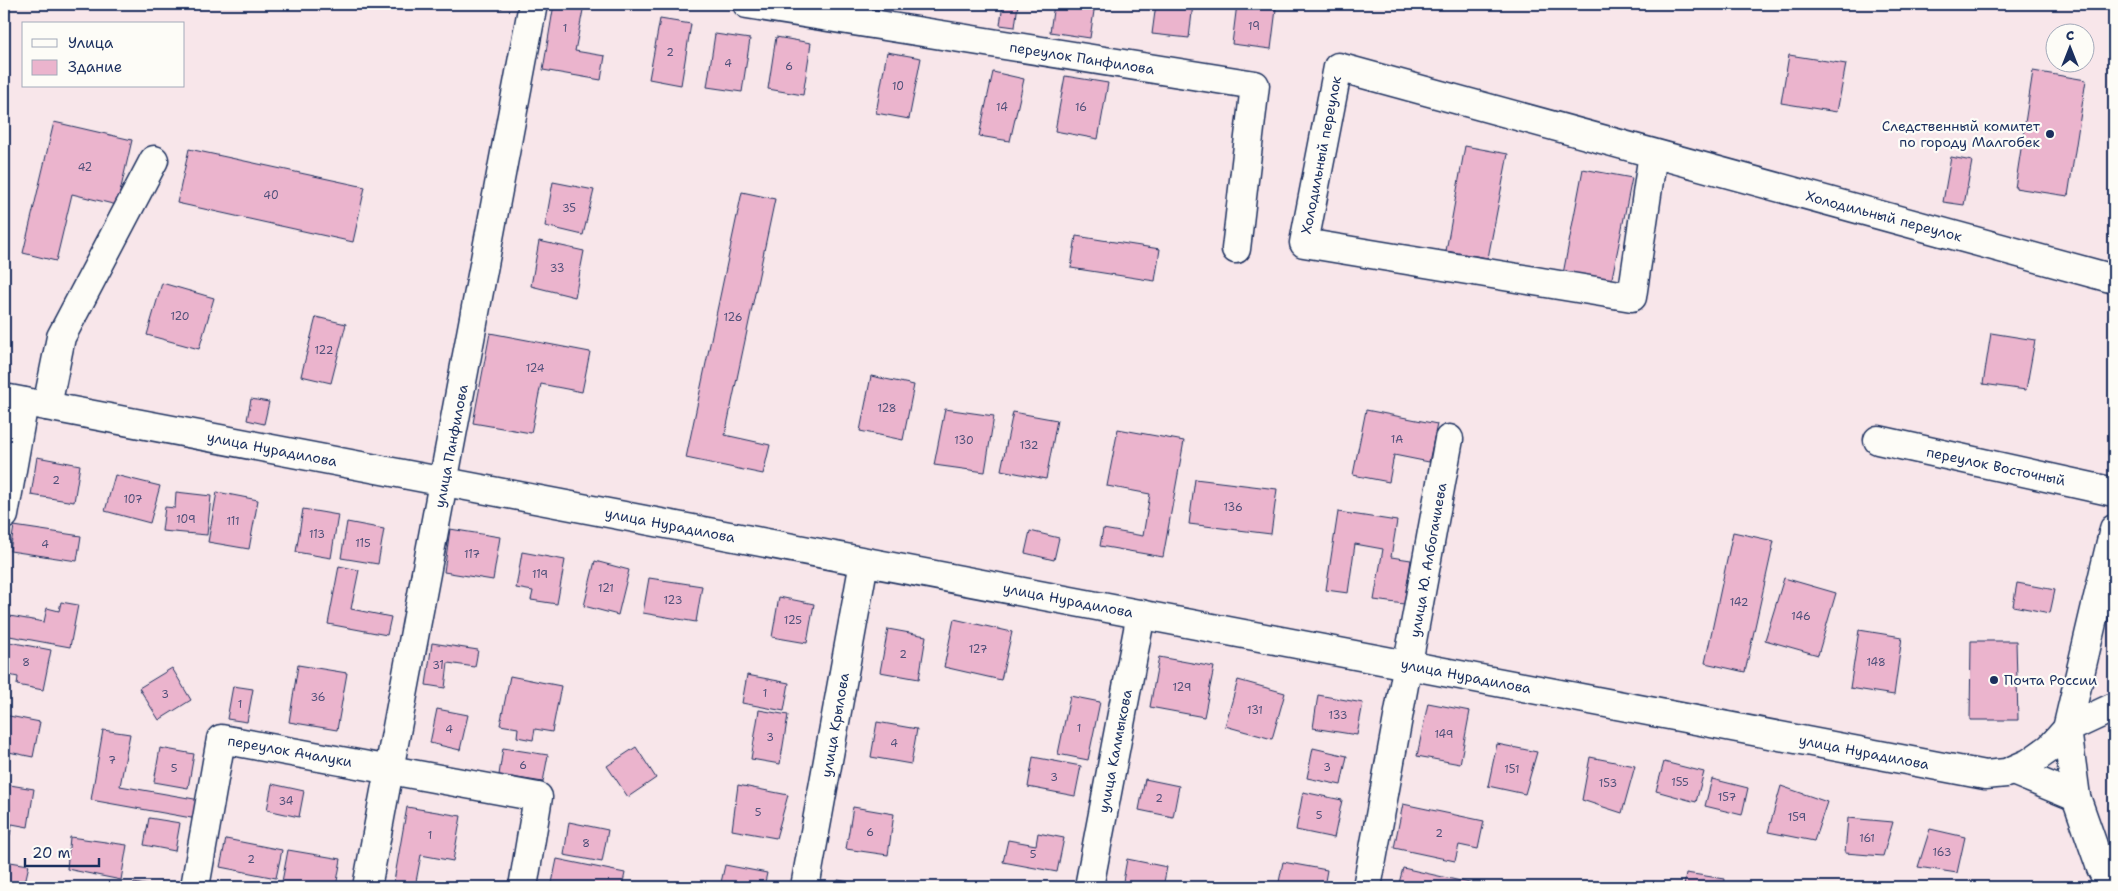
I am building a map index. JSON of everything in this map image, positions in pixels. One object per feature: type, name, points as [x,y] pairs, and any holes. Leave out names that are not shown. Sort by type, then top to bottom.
[{"type":"street","name":"улица Панфилова","points":[[367,887],[534,4]]},
{"type":"street","name":"переулок Панфилова","points":[[747,4],[1255,85],[1236,249]]},
{"type":"street","name":"Холодильный переулок","points":[[1653,153],[1632,296],[1304,243],[1338,67],[1653,153],[2114,279]]},
{"type":"street","points":[[4,515],[25,402],[154,160]]},
{"type":"street","name":"улица Нурадилова","points":[[25,402],[1992,775],[2013,771],[2040,757],[2067,729],[2114,706]]},
{"type":"street","name":"улица Ю. Албогачиева","points":[[1367,887],[1449,439]]},
{"type":"street","name":"переулок Восточный","points":[[1878,440],[2114,492]]},
{"type":"street","points":[[2111,887],[2101,868],[2076,797],[2067,729],[2114,529]]},
{"type":"street","name":"улица Крылова","points":[[805,887],[864,562]]},
{"type":"street","name":"улица Калмыкова","points":[[1089,887],[1141,614]]},
{"type":"street","name":"переулок Ачалуки","points":[[196,887],[221,739],[390,768]]},
{"type":"street","points":[[390,768],[538,797],[523,887]]},
{"type":"street","points":[[2013,771],[2076,797]]},
{"type":"building","points":[[482,4],[503,4],[502,8]]},
{"type":"building","points":[[554,4],[584,5],[575,51],[605,56],[601,80],[543,70]]},
{"type":"building","points":[[942,4],[964,4],[963,7]]},
{"type":"building","points":[[1003,4],[1018,4],[1015,27],[1000,25]]},
{"type":"building","points":[[1054,4],[1095,4],[1090,38],[1050,32]]},
{"type":"building","points":[[1156,4],[1193,4],[1189,38],[1152,34]]},
{"type":"building","points":[[1237,4],[1276,9],[1271,49],[1232,44]]},
{"type":"building","points":[[660,19],[691,24],[681,85],[649,79]]},
{"type":"building","points":[[715,34],[750,39],[742,92],[707,87]]},
{"type":"building","points":[[776,37],[811,43],[803,95],[768,89]]},
{"type":"building","points":[[887,52],[921,58],[909,119],[876,113]]},
{"type":"building","points":[[1789,55],[1846,64],[1837,112],[1781,103]]},
{"type":"building","name":"Следственный комитет по городу Малгобек","points":[[2033,71],[2086,80],[2068,196],[2015,188]]},
{"type":"building","points":[[993,72],[1024,79],[1010,141],[979,136]]},
{"type":"building","points":[[1065,76],[1108,83],[1098,139],[1055,131]]},
{"type":"building","points":[[54,122],[132,140],[117,205],[72,194],[56,261],[23,253]]},
{"type":"building","points":[[1465,146],[1508,154],[1488,258],[1446,251]]},
{"type":"building","points":[[189,149],[365,187],[353,242],[177,203]]},
{"type":"building","points":[[1951,157],[1972,161],[1964,205],[1943,202]]},
{"type":"building","points":[[1583,169],[1632,178],[1611,283],[1563,274]]},
{"type":"building","points":[[553,182],[594,190],[583,235],[545,226]]},
{"type":"building","points":[[742,192],[775,199],[725,435],[770,445],[763,474],[686,458]]},
{"type":"building","points":[[1076,236],[1160,249],[1155,281],[1071,268]]},
{"type":"building","points":[[539,241],[584,251],[575,297],[531,286]]},
{"type":"building","points":[[162,283],[214,298],[199,349],[147,335]]},
{"type":"building","points":[[316,317],[346,324],[331,383],[301,376]]},
{"type":"building","points":[[490,333],[590,352],[582,392],[541,384],[531,433],[473,423]]},
{"type":"building","points":[[1991,333],[2035,340],[2026,390],[1983,384]]},
{"type":"building","points":[[871,376],[914,385],[903,440],[860,431]]},
{"type":"building","points":[[251,399],[269,402],[264,424],[247,420]]},
{"type":"building","points":[[945,409],[994,416],[985,472],[934,465]]},
{"type":"building","points":[[1366,410],[1437,424],[1429,462],[1394,455],[1389,482],[1353,475]]},
{"type":"building","points":[[1013,412],[1057,420],[1046,479],[1001,470]]},
{"type":"building","points":[[1118,429],[1184,441],[1163,557],[1100,546],[1103,529],[1143,536],[1150,494],[1107,486]]},
{"type":"building","points":[[37,457],[80,465],[74,502],[31,495]]},
{"type":"building","points":[[115,475],[160,486],[150,523],[105,511]]},
{"type":"building","points":[[1195,479],[1277,489],[1271,534],[1189,524]]},
{"type":"building","points":[[176,492],[211,496],[207,535],[162,531],[165,507],[175,508]]},
{"type":"building","points":[[217,492],[258,500],[249,549],[208,542]]},
{"type":"building","points":[[303,509],[338,515],[331,558],[296,552]]},
{"type":"building","points":[[1338,512],[1397,521],[1391,557],[1411,560],[1404,604],[1374,600],[1383,549],[1355,544],[1348,593],[1326,590]]},
{"type":"building","points":[[347,522],[384,529],[378,564],[341,558]]},
{"type":"building","points":[[14,526],[81,536],[77,561],[10,551]]},
{"type":"building","points":[[450,529],[500,537],[493,580],[444,572]]},
{"type":"building","points":[[1030,531],[1059,538],[1054,560],[1025,553]]},
{"type":"building","points":[[1733,532],[1774,541],[1745,672],[1705,663]]},
{"type":"building","points":[[522,552],[565,560],[557,604],[531,600],[533,591],[516,588]]},
{"type":"building","points":[[595,561],[629,570],[618,615],[584,606]]},
{"type":"building","points":[[339,566],[359,570],[351,609],[391,617],[387,635],[328,624]]},
{"type":"building","points":[[649,578],[702,586],[696,622],[643,613]]},
{"type":"building","points":[[1784,578],[1836,593],[1818,655],[1765,640]]},
{"type":"building","points":[[2017,583],[2055,590],[2050,613],[2013,606]]},
{"type":"building","points":[[779,597],[814,604],[807,643],[772,637]]},
{"type":"building","points":[[61,602],[78,605],[70,647],[4,635],[4,615],[44,622],[47,608],[59,611]]},
{"type":"building","points":[[954,619],[1012,632],[1001,680],[944,667]]},
{"type":"building","points":[[888,629],[926,636],[919,679],[880,672]]},
{"type":"building","points":[[1859,630],[1902,637],[1894,695],[1850,688]]},
{"type":"building","points":[[4,641],[51,650],[43,690],[17,685],[18,677],[4,674]]},
{"type":"building","name":"Почта России","points":[[1971,641],[2016,641],[2018,720],[1970,720]]},
{"type":"building","points":[[432,643],[478,650],[475,667],[448,663],[445,688],[426,685]]},
{"type":"building","points":[[1159,657],[1214,667],[1204,717],[1150,707]]},
{"type":"building","points":[[298,665],[347,673],[337,730],[289,722]]},
{"type":"building","points":[[172,668],[191,700],[159,720],[139,688]]},
{"type":"building","points":[[747,675],[789,683],[784,711],[742,703]]},
{"type":"building","points":[[510,676],[561,686],[552,732],[535,729],[533,740],[517,737],[518,728],[500,725]]},
{"type":"building","points":[[1238,680],[1285,693],[1272,739],[1225,726]]},
{"type":"building","points":[[233,686],[253,689],[247,722],[227,719]]},
{"type":"building","points":[[1318,695],[1363,703],[1357,735],[1313,728]]},
{"type":"building","points":[[1070,696],[1100,702],[1088,760],[1058,754]]},
{"type":"building","points":[[1428,703],[1470,711],[1460,764],[1417,756]]},
{"type":"building","points":[[437,709],[468,715],[460,750],[430,743]]},
{"type":"building","points":[[759,710],[788,715],[780,764],[751,759]]},
{"type":"building","points":[[4,715],[40,722],[33,757],[4,751]]},
{"type":"building","points":[[877,722],[917,729],[911,764],[871,757]]},
{"type":"building","points":[[103,730],[130,734],[120,786],[200,800],[197,819],[91,800]]},
{"type":"building","points":[[1497,744],[1537,752],[1525,794],[1488,786]]},
{"type":"building","points":[[636,747],[656,778],[628,797],[607,766]]},
{"type":"building","points":[[160,748],[194,754],[188,788],[154,782]]},
{"type":"building","points":[[503,748],[548,755],[543,782],[499,775]]},
{"type":"building","points":[[1313,748],[1347,756],[1341,785],[1307,778]]},
{"type":"building","points":[[1033,757],[1081,766],[1075,796],[1028,787]]},
{"type":"building","points":[[1590,757],[1635,766],[1622,813],[1582,800]]},
{"type":"building","points":[[1664,762],[1704,772],[1696,802],[1656,791]]},
{"type":"building","points":[[1145,779],[1179,786],[1173,817],[1139,810]]},
{"type":"building","points":[[1712,779],[1748,788],[1742,815],[1705,806]]},
{"type":"building","points":[[4,784],[34,789],[28,827],[12,824],[10,835],[4,834]]},
{"type":"building","points":[[272,784],[304,791],[299,817],[267,810]]},
{"type":"building","points":[[738,785],[788,795],[776,838],[732,830]]},
{"type":"building","points":[[1781,786],[1827,802],[1814,841],[1768,832]]},
{"type":"building","points":[[1303,792],[1342,800],[1334,838],[1296,830]]},
{"type":"building","points":[[1403,804],[1484,821],[1478,849],[1459,845],[1455,861],[1394,848]]},
{"type":"building","points":[[407,807],[461,816],[453,861],[421,855],[415,887],[393,887]]},
{"type":"building","points":[[853,807],[894,814],[888,855],[846,849]]},
{"type":"building","points":[[149,818],[180,823],[175,851],[144,845]]},
{"type":"building","points":[[1848,818],[1893,822],[1883,856],[1845,853]]},
{"type":"building","points":[[569,822],[608,830],[602,862],[564,855]]},
{"type":"building","points":[[1930,829],[1965,837],[1957,873],[1918,867]]},
{"type":"building","points":[[1038,833],[1064,838],[1057,872],[1003,862],[1008,840],[1036,845]]},
{"type":"building","points":[[70,837],[127,845],[121,880],[67,869]]},
{"type":"building","points":[[226,839],[282,850],[276,878],[220,867]]},
{"type":"building","points":[[288,850],[341,859],[336,887],[281,887]]},
{"type":"building","points":[[557,859],[625,873],[622,887],[573,887],[552,883]]},
{"type":"building","points":[[1127,859],[1167,867],[1163,887],[1122,887]]},
{"type":"building","points":[[4,861],[29,865],[24,887],[4,887]]},
{"type":"building","points":[[1283,862],[1327,870],[1324,887],[1278,887]]},
{"type":"building","points":[[725,865],[767,873],[764,887],[720,887]]},
{"type":"building","points":[[1403,868],[1474,884],[1473,887],[1398,887]]},
{"type":"building","points":[[1686,873],[1725,879],[1724,887],[1684,887]]},
{"type":"building","points":[[838,880],[879,887],[837,887]]},
{"type":"building","points":[[134,883],[157,887],[133,887]]},
{"type":"place","name":"Следственный комитет по городу Малгобек","points":[[2050,134]]},
{"type":"place","name":"Почта России","points":[[1994,680]]}]
